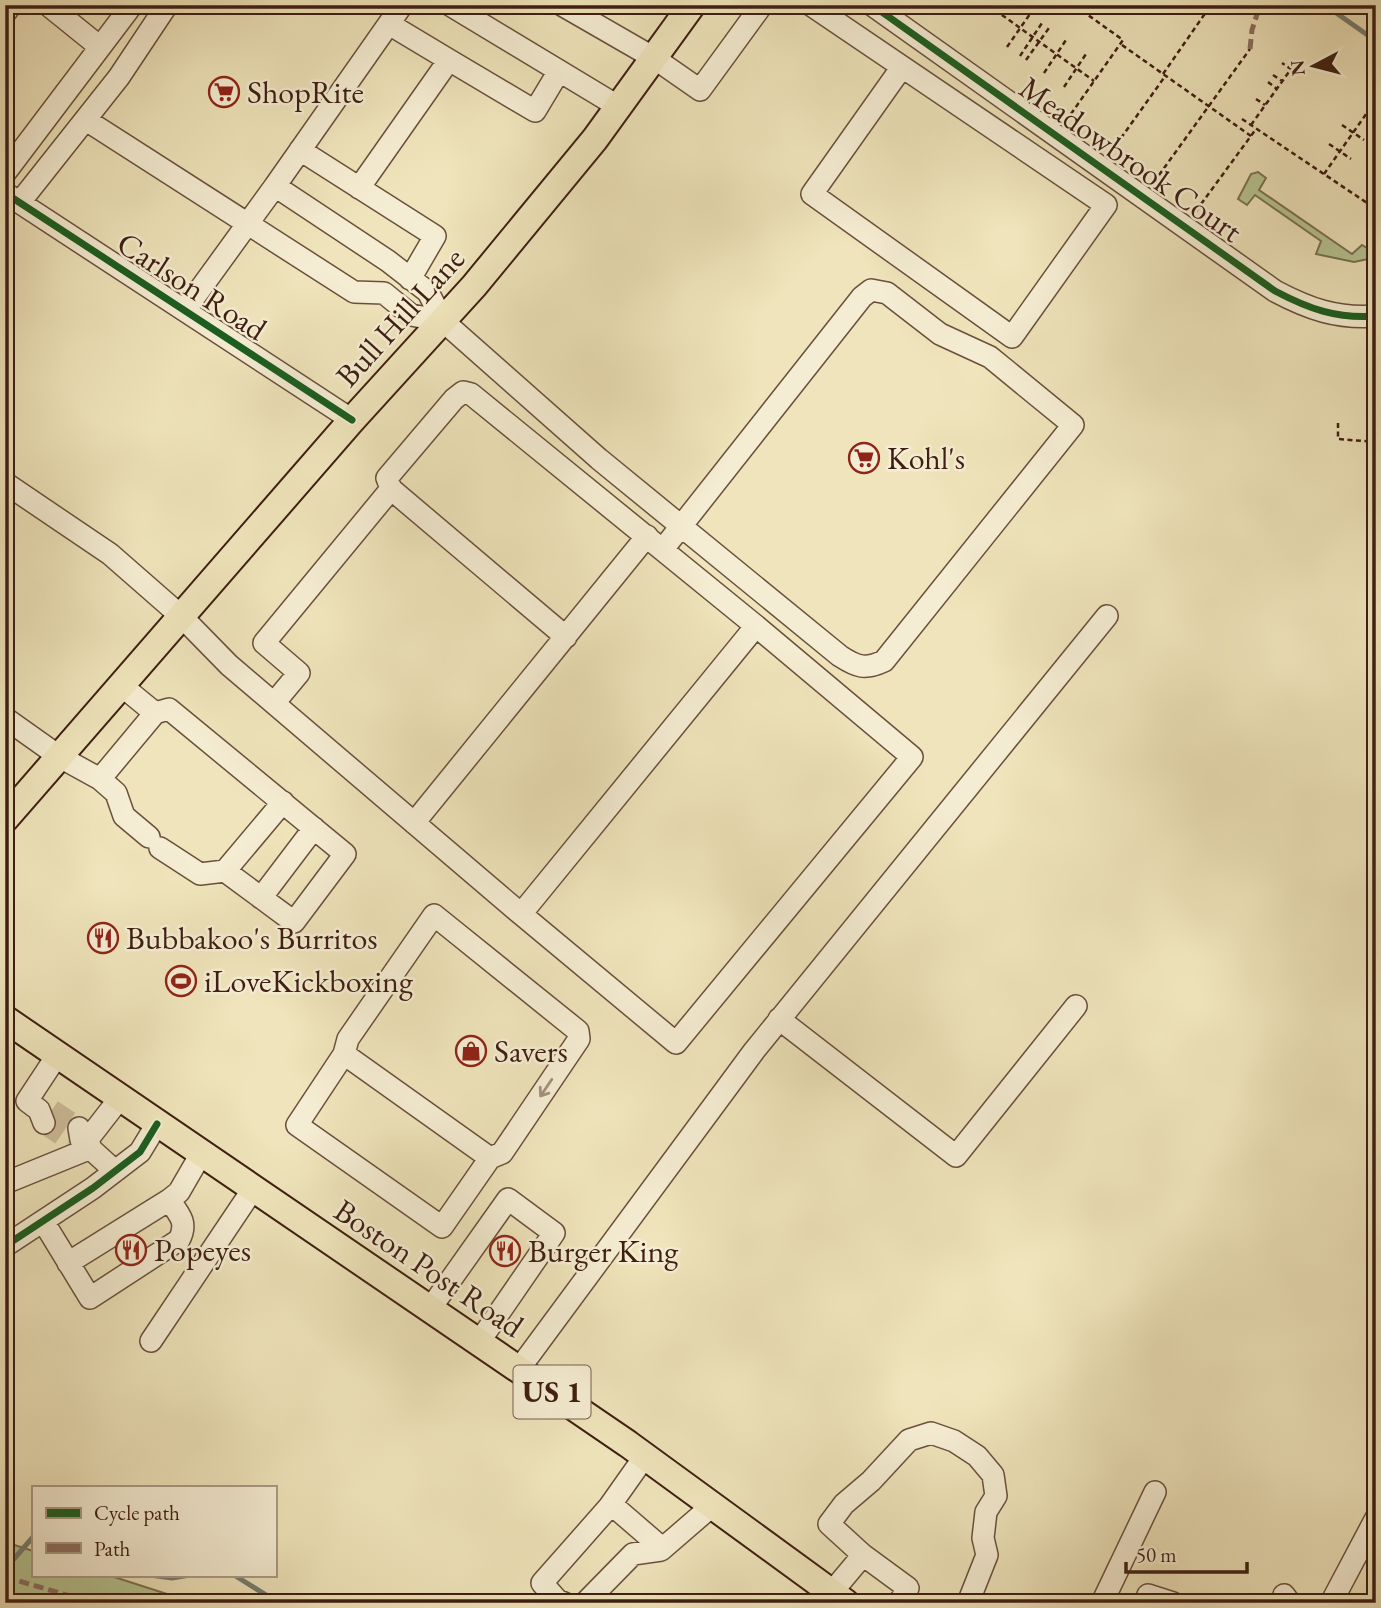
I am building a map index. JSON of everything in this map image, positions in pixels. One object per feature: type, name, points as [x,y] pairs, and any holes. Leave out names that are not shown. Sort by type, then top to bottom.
[{"type":"main road","name":"Bull Hill Lane","points":[[5,819],[352,420],[443,321],[587,150],[692,5]]},
{"type":"main road","name":"Boston Post Road","points":[[5,1019],[645,1456],[839,1597]]},
{"type":"street","points":[[5,13],[11,5]]},
{"type":"street","points":[[48,5],[100,47]]},
{"type":"street","points":[[9,161],[132,5]]},
{"type":"street","points":[[13,198],[86,120],[167,5]]},
{"type":"street","points":[[185,310],[402,5]]},
{"type":"street","points":[[450,5],[619,107]]},
{"type":"street","points":[[562,5],[654,58],[700,90],[762,5]]},
{"type":"street","points":[[811,5],[1106,205],[1012,337],[812,194],[902,67]]},
{"type":"street","name":"Meadowbrook Court","points":[[872,5],[1275,291],[1312,310],[1333,316],[1376,316]]},
{"type":"street","points":[[389,24],[535,111],[559,71]]},
{"type":"street","points":[[359,188],[449,60]]},
{"type":"street","points":[[86,120],[354,292],[384,293],[411,315],[443,321]]},
{"type":"street","points":[[300,150],[435,236],[410,279]]},
{"type":"street","points":[[275,186],[388,261],[428,292],[443,321],[599,459],[682,525],[840,656],[857,667],[870,668],[884,661],[1073,425],[990,357],[940,334],[887,293],[871,290],[862,297],[682,525],[655,543],[566,637],[414,823]]},
{"type":"street","name":"Carlson Road","points":[[13,198],[352,420]]},
{"type":"street","points":[[384,293],[380,273],[388,261]]},
{"type":"street","points":[[5,483],[110,554],[182,617],[229,666],[676,1043],[912,757],[655,543],[471,394],[463,392],[454,399],[387,478],[391,489],[566,637]]},
{"type":"street","points":[[274,703],[299,673],[264,643],[391,489]]},
{"type":"street","points":[[519,1369],[779,1019],[1107,616]]},
{"type":"street","points":[[521,914],[756,626]]},
{"type":"street","points":[[121,687],[155,713]]},
{"type":"street","points":[[5,718],[60,757],[100,779],[116,793],[124,816],[154,842],[200,873],[225,872],[294,922],[345,854],[169,709],[155,713],[100,779]]},
{"type":"street","points":[[225,872],[283,802]]},
{"type":"street","points":[[261,898],[314,828]]},
{"type":"street","points":[[434,915],[578,1031],[579,1039],[502,1153],[490,1158],[442,1227],[297,1125],[344,1054],[348,1038],[434,915]]},
{"type":"street","points":[[779,1019],[956,1156],[1076,1006]]},
{"type":"street","points":[[45,1114],[27,1101],[58,1054]]},
{"type":"street","points":[[344,1054],[490,1158]]},
{"type":"street","points":[[5,1183],[81,1140],[120,1098]]},
{"type":"street","points":[[5,1247],[140,1152],[157,1124]]},
{"type":"street","points":[[81,1140],[115,1171]]},
{"type":"street","points":[[68,1263],[179,1192],[201,1154]]},
{"type":"street","points":[[151,1341],[253,1189]]},
{"type":"street","points":[[430,1309],[509,1199],[554,1233],[479,1342]]},
{"type":"street","points":[[43,1221],[90,1298],[179,1240],[184,1231],[184,1220],[169,1200]]},
{"type":"street","points":[[899,1603],[908,1588],[863,1555],[830,1524],[844,1504],[871,1482],[909,1440],[931,1433],[954,1441],[977,1456],[993,1475],[996,1496],[986,1512],[983,1538],[987,1555],[968,1603]]},
{"type":"street","points":[[564,1603],[558,1601],[542,1583],[611,1504],[645,1456]]},
{"type":"street","points":[[1102,1603],[1155,1492]]},
{"type":"street","points":[[611,1504],[662,1548]]},
{"type":"street","points":[[585,1603],[633,1554],[662,1548],[713,1505]]},
{"type":"street","points":[[1331,1603],[1376,1518]]},
{"type":"street","points":[[839,1597],[863,1555]]},
{"type":"street","points":[[1144,1603],[1149,1595],[1173,1603]]},
{"type":"path","points":[[988,5],[1094,81]]},
{"type":"path","points":[[1064,124],[1123,40],[1074,5]]},
{"type":"path","points":[[1109,154],[1204,15],[1199,13]]},
{"type":"path","points":[[1007,47],[1030,15]]},
{"type":"path","points":[[1020,56],[1042,23]]},
{"type":"path","points":[[1026,60],[1049,28]]},
{"type":"path","points":[[1044,73],[1066,40]]},
{"type":"path","points":[[1121,44],[1251,136]]},
{"type":"path","points":[[1152,184],[1218,92],[1220,94],[1250,49]]},
{"type":"path","points":[[1064,86],[1086,54]]},
{"type":"path","points":[[1251,125],[1291,69],[1282,63]]},
{"type":"path","points":[[1273,75],[1282,81]]},
{"type":"path","points":[[1268,82],[1277,89]]},
{"type":"path","points":[[1256,99],[1265,105]]},
{"type":"path","points":[[1324,174],[1376,100]]},
{"type":"path","points":[[1242,119],[1376,209]]},
{"type":"path","points":[[1342,125],[1364,140]]},
{"type":"path","points":[[1195,214],[1257,128]]},
{"type":"path","points":[[1329,144],[1351,159]]},
{"type":"path","points":[[1338,424],[1338,439],[1376,442]]},
{"type":"green space","points":[[1258,172],[1266,178],[1259,190],[1352,254],[1362,245],[1372,251],[1373,258],[1354,262],[1316,254],[1321,241],[1255,195],[1247,205],[1238,199],[1251,174]]},
{"type":"green space","points":[[5,1542],[32,1551],[32,1576],[111,1576],[195,1603],[5,1603]]},
{"type":"waterway","points":[[1325,5],[1376,41]]},
{"type":"waterway","points":[[5,1560],[13,1560],[32,1538]]},
{"type":"waterway","points":[[157,1576],[184,1576]]},
{"type":"waterway","points":[[236,1576],[279,1603]]},
{"type":"tunnel","points":[[52,1110],[79,1128]]},
{"type":"tunnel","points":[[44,1123],[70,1141]]},
{"type":"marked path","points":[[1250,49],[1252,30],[1260,5]]},
{"type":"marked path","points":[[5,1577],[94,1603]]},
{"type":"cycle path","points":[[872,5],[1275,291],[1300,303],[1336,314],[1376,316]]},
{"type":"cycle path","points":[[5,193],[352,420]]},
{"type":"cycle path","points":[[5,1246],[93,1188],[140,1152],[157,1124]]},
{"type":"place","name":"ShopRite","points":[[224,92]]},
{"type":"place","name":"Kohl's","points":[[864,458]]},
{"type":"place","name":"Bubbakoo's Burritos","points":[[103,938]]},
{"type":"place","name":"iLoveKickboxing","points":[[181,981]]},
{"type":"place","name":"Savers","points":[[471,1051]]},
{"type":"place","name":"Popeyes","points":[[131,1250]]},
{"type":"place","name":"Burger King","points":[[505,1251]]}]
